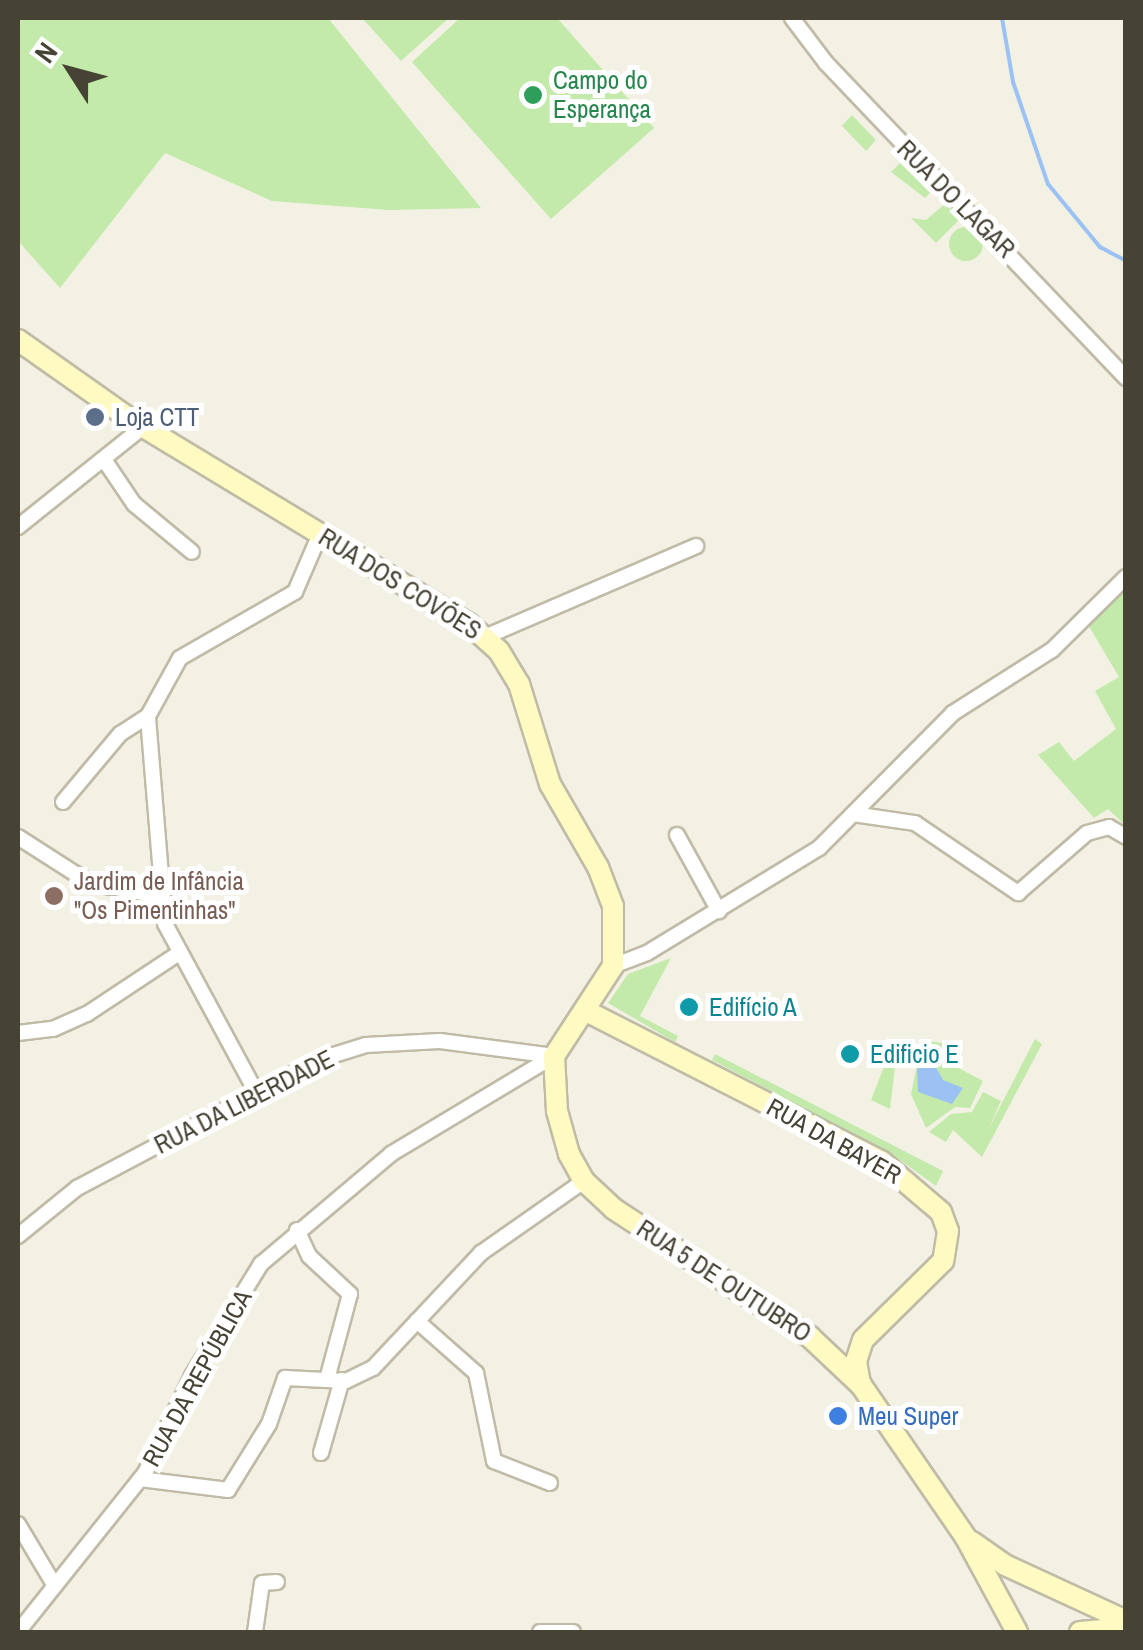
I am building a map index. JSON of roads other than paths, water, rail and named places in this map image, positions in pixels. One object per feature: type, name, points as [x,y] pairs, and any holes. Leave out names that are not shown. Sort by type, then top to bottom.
[{"type":"street","name":"RUA DO LAGAR","points":[[792,18],[826,64],[1126,378]]},
{"type":"street","name":"RUA DOS COVÕES","points":[[18,340],[143,428],[486,637],[519,684],[550,784],[608,885],[612,966]]},
{"type":"street","points":[[18,527],[143,428]]},
{"type":"street","points":[[106,461],[134,504],[192,552]]},
{"type":"street","points":[[63,802],[120,734],[148,716],[180,658],[295,592],[320,534]]},
{"type":"street","points":[[486,637],[696,546]]},
{"type":"street","points":[[554,1056],[612,966],[720,911],[794,866],[953,713],[1031,666],[1126,578]]},
{"type":"street","points":[[148,716],[158,896],[179,953],[256,1092]]},
{"type":"street","points":[[852,814],[915,823],[1018,893],[1087,832],[1109,828],[1126,836]]},
{"type":"street","points":[[676,835],[720,911]]},
{"type":"street","points":[[22,839],[90,883],[158,896]]},
{"type":"street","points":[[18,1034],[53,1029],[88,1014],[179,953]]},
{"type":"street","name":"RUA DA BAYER","points":[[586,1011],[882,1162],[941,1212],[948,1231],[943,1262],[864,1340]]},
{"type":"street","name":"RUA DA LIBERDADE","points":[[18,1236],[78,1188],[321,1058],[366,1045],[440,1041],[554,1056]]},
{"type":"street","name":"RUA 5 DE OUTUBRO","points":[[554,1056],[564,1136],[584,1181],[614,1209],[820,1345],[861,1385],[966,1538],[1017,1632]]},
{"type":"street","name":"RUA DA REPÚBLICA","points":[[18,1632],[140,1480],[228,1312],[261,1264],[391,1154],[554,1056]]},
{"type":"street","points":[[140,1480],[228,1490],[269,1424],[284,1378],[334,1379],[373,1368],[480,1253],[584,1181]]},
{"type":"street","points":[[297,1230],[309,1256],[350,1294],[321,1452]]},
{"type":"street","points":[[417,1321],[476,1373],[494,1461],[550,1483]]},
{"type":"street","points":[[820,1345],[843,1348],[864,1340]]},
{"type":"street","points":[[861,1385],[856,1360],[864,1340]]},
{"type":"street","points":[[18,1524],[55,1586]]},
{"type":"street","name":"RUA 5 DE OUTUBRO","points":[[966,1538],[1025,1576],[1082,1602]]},
{"type":"street","points":[[1000,1600],[1005,1582],[1025,1576]]},
{"type":"street","points":[[255,1632],[262,1583],[277,1582]]},
{"type":"street","points":[[1082,1602],[1126,1624],[1080,1632],[1082,1602]]},
{"type":"street","points":[[540,1632],[573,1632]]},
{"type":"water","points":[[933,1062],[943,1080],[963,1088],[952,1104],[918,1092],[917,1069]]},
{"type":"waterway","points":[[1002,18],[1013,82],[1048,184],[1100,247],[1126,261]]},
{"type":"place","name":"Campo do Esperança","points":[[533,95]]},
{"type":"place","name":"Loja CTT","points":[[95,417]]},
{"type":"place","name":"Jardim de Infância \"Os Pimentinhas\"","points":[[54,896]]},
{"type":"place","name":"Edifício A","points":[[689,1007]]},
{"type":"place","name":"Edificio E","points":[[850,1054]]},
{"type":"place","name":"Meu Super","points":[[838,1416]]}]
